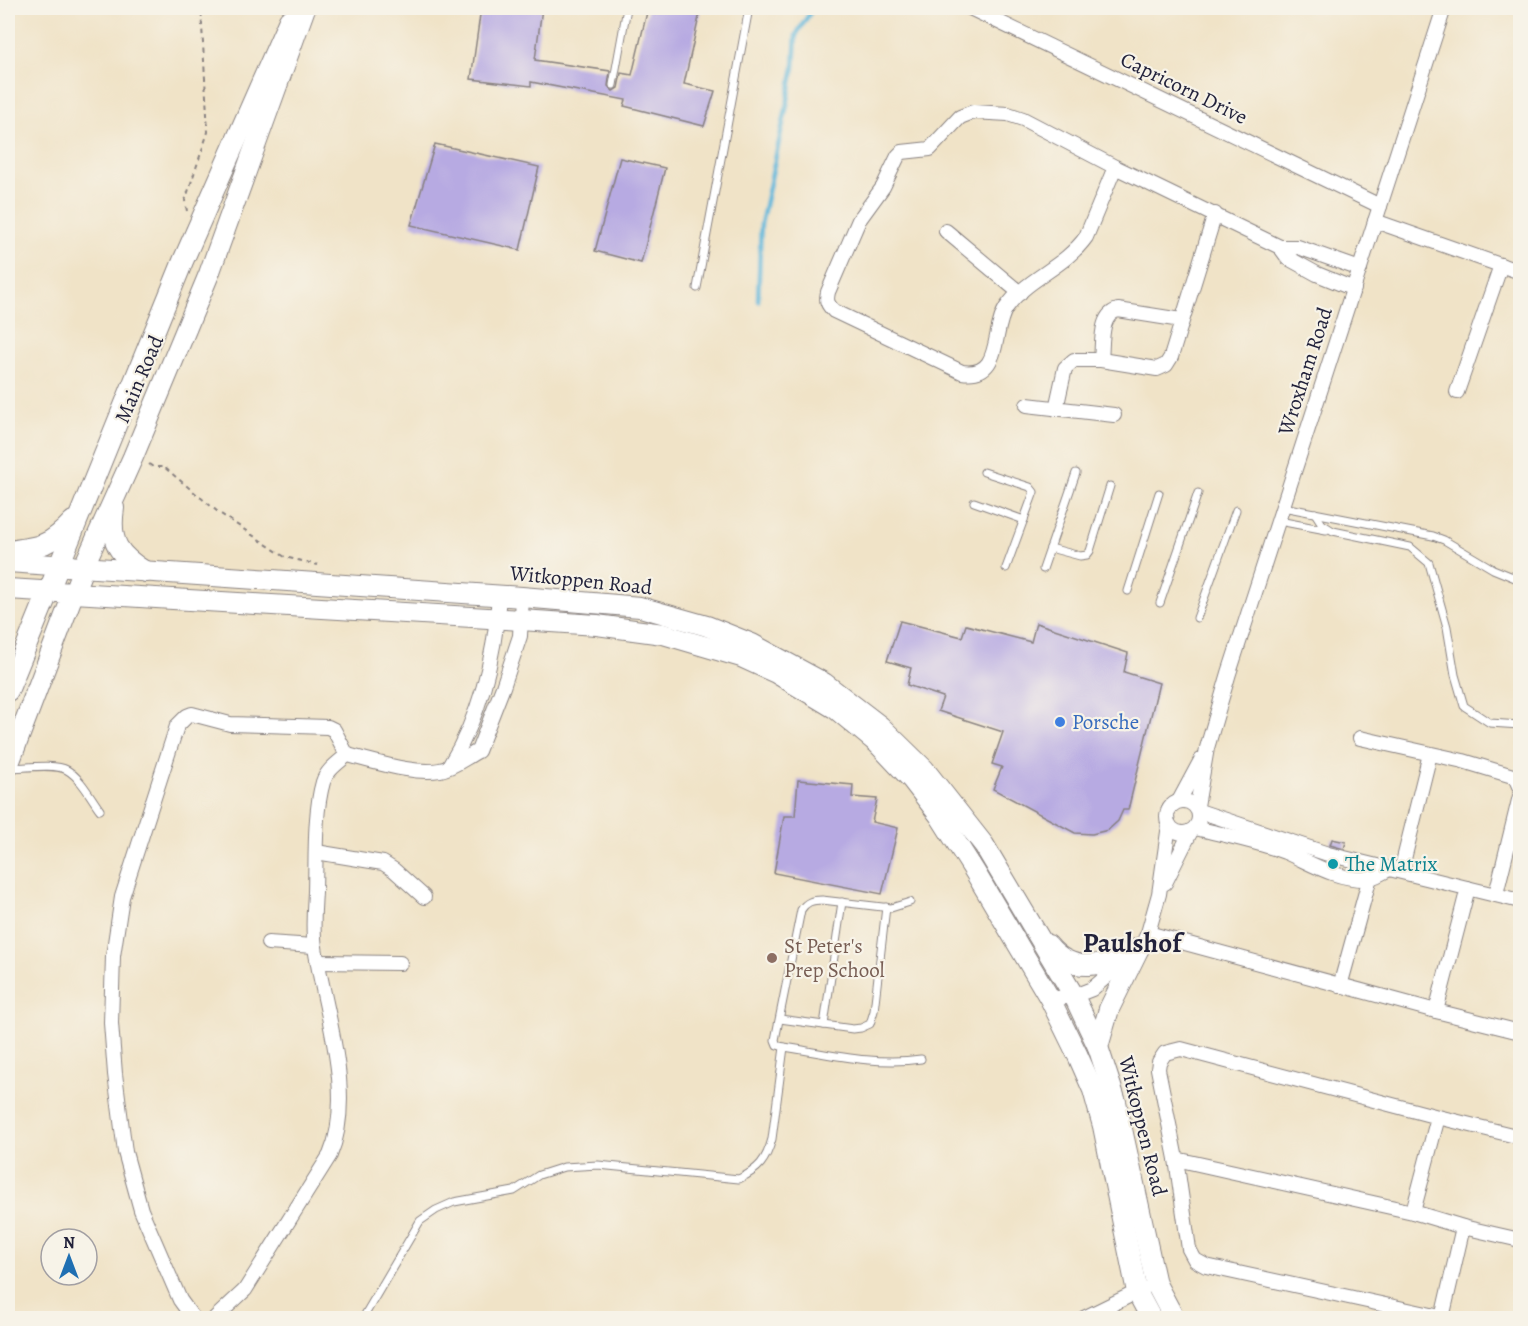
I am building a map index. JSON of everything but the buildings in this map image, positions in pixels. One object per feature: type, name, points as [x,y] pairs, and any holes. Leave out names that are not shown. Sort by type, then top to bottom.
[{"type":"main road","name":"Main Road","points":[[8,691],[183,261],[289,21],[297,8]]},
{"type":"main road","name":"Main Road","points":[[8,767],[83,568],[133,457],[209,274],[305,8]]},
{"type":"main road","points":[[115,496],[112,524],[115,543],[124,558],[146,572]]},
{"type":"main road","points":[[8,551],[43,545],[57,538],[78,517]]},
{"type":"main road","name":"Witkoppen Road","points":[[8,562],[629,606],[671,615],[741,657],[776,674],[836,709],[877,743],[912,780],[939,815],[1050,999],[1093,1090],[1103,1126],[1137,1292],[1151,1318]]},
{"type":"main road","name":"Witkoppen Road","points":[[8,589],[597,625],[663,634],[704,635],[752,644],[824,683],[880,726],[924,769],[984,845],[1074,996],[1098,1047],[1116,1102],[1156,1284],[1174,1318]]},
{"type":"main road","points":[[1031,925],[1055,954],[1067,961],[1082,965],[1110,963],[1144,941]]},
{"type":"main road","points":[[1098,1047],[1109,1009],[1144,941]]},
{"type":"street","name":"Capricorn Drive","points":[[970,8],[1380,206]]},
{"type":"street","name":"Wroxham Road","points":[[1198,808],[1207,748],[1229,674],[1444,8]]},
{"type":"street","points":[[1115,167],[1086,237],[1063,262],[1020,293],[1004,313],[989,363],[983,370],[969,373],[945,364],[834,310],[826,300],[859,220],[883,187],[898,156],[902,152],[930,149],[960,117],[973,112],[995,112],[1023,119],[1115,167],[1280,247],[1298,247],[1360,269]]},
{"type":"street","points":[[1056,409],[1068,364],[1077,359],[1161,368],[1166,365],[1171,357],[1215,214]]},
{"type":"street","points":[[1375,222],[1521,272]]},
{"type":"street","points":[[946,231],[1020,293]]},
{"type":"street","points":[[1280,247],[1288,258],[1317,274],[1354,289]]},
{"type":"street","points":[[1457,392],[1501,265]]},
{"type":"street","points":[[1101,360],[1106,319],[1111,312],[1118,310],[1181,321]]},
{"type":"street","points":[[1027,405],[1114,416]]},
{"type":"street","points":[[449,766],[463,743],[490,669],[499,596]]},
{"type":"street","points":[[193,1318],[180,1300],[141,1210],[125,1152],[111,1023],[113,956],[122,897],[177,726],[187,716],[198,715],[230,724],[328,727],[334,730],[347,755],[401,768],[431,771],[449,766],[478,751],[492,718],[520,636],[522,597]]},
{"type":"street","points":[[475,710],[492,718]]},
{"type":"street","points":[[1360,738],[1463,761],[1516,777],[1521,786]]},
{"type":"street","name":"Wroxham Road","points":[[1179,801],[1207,748]]},
{"type":"street","points":[[1395,870],[1430,754]]},
{"type":"street","points":[[215,1318],[245,1290],[330,1155],[336,1141],[339,1071],[315,946],[316,832],[323,782],[330,769],[347,755]]},
{"type":"street","points":[[1496,894],[1521,796]]},
{"type":"street","points":[[1050,999],[1074,996],[1092,989],[1144,941],[1159,894],[1169,825],[1168,809],[1179,801],[1189,801],[1198,808],[1372,872]]},
{"type":"street","points":[[1159,894],[1200,820],[1198,808]]},
{"type":"street","points":[[1169,825],[1178,832],[1193,830],[1227,835],[1285,852],[1331,873],[1354,879],[1372,872],[1395,870],[1521,901]]},
{"type":"street","points":[[316,852],[383,863],[424,897]]},
{"type":"street","points":[[1340,986],[1372,872]]},
{"type":"street","points":[[1436,1011],[1468,888]]},
{"type":"street","points":[[1144,941],[1340,986],[1521,1032]]},
{"type":"street","points":[[268,943],[315,946]]},
{"type":"street","points":[[318,962],[400,963]]},
{"type":"street","points":[[1463,1227],[1444,1318],[1200,1263],[1192,1255],[1190,1249],[1176,1159],[1158,1069],[1162,1057],[1165,1053],[1181,1049],[1521,1137]]},
{"type":"street","points":[[1413,1212],[1438,1117]]},
{"type":"street","points":[[1176,1159],[1413,1212],[1463,1227],[1521,1240]]},
{"type":"street","points":[[1088,1318],[1156,1284]]},
{"type":"lane","points":[[613,85],[627,8]]},
{"type":"lane","points":[[697,288],[749,8]]},
{"type":"lane","points":[[984,472],[1033,490],[1035,494],[1006,568]]},
{"type":"lane","points":[[1043,569],[1076,473]]},
{"type":"lane","points":[[1050,548],[1080,556],[1087,555],[1110,486]]},
{"type":"lane","points":[[1128,591],[1159,493]]},
{"type":"lane","points":[[1160,603],[1198,493]]},
{"type":"lane","points":[[974,502],[1024,520]]},
{"type":"lane","points":[[1197,618],[1236,510]]},
{"type":"lane","points":[[1281,514],[1315,513],[1433,536],[1521,580]]},
{"type":"lane","points":[[1315,513],[1322,524],[1333,531]]},
{"type":"lane","points":[[1281,514],[1333,531],[1410,547],[1430,563],[1464,706],[1490,723],[1521,725]]},
{"type":"lane","points":[[8,767],[59,767],[67,770],[100,810]]},
{"type":"lane","points":[[910,902],[886,907],[813,900],[805,904],[801,910],[775,1040],[777,1045],[784,1047],[877,1061],[921,1059]]},
{"type":"lane","points":[[824,1025],[842,902]]},
{"type":"lane","points":[[780,1019],[861,1028],[870,1024],[886,907]]},
{"type":"lane","points":[[363,1318],[420,1221],[436,1210],[454,1203],[514,1191],[540,1175],[564,1167],[598,1165],[739,1179],[756,1170],[768,1154],[772,1139],[784,1047]]},
{"type":"path","points":[[187,213],[185,201],[208,132],[201,8]]},
{"type":"path","points":[[133,457],[141,458],[153,467],[164,467],[218,512],[285,557],[320,566]]},
{"type":"waterway","points":[[758,301],[761,224],[787,105],[794,67],[796,35],[813,8]]},
{"type":"place","name":"Porsche","points":[[1060,722]]},
{"type":"place","name":"The Matrix","points":[[1333,864]]},
{"type":"place","name":"St Peter's Prep School","points":[[772,958]]},
{"type":"district","name":"Paulshof","points":[[1132,943]]}]
